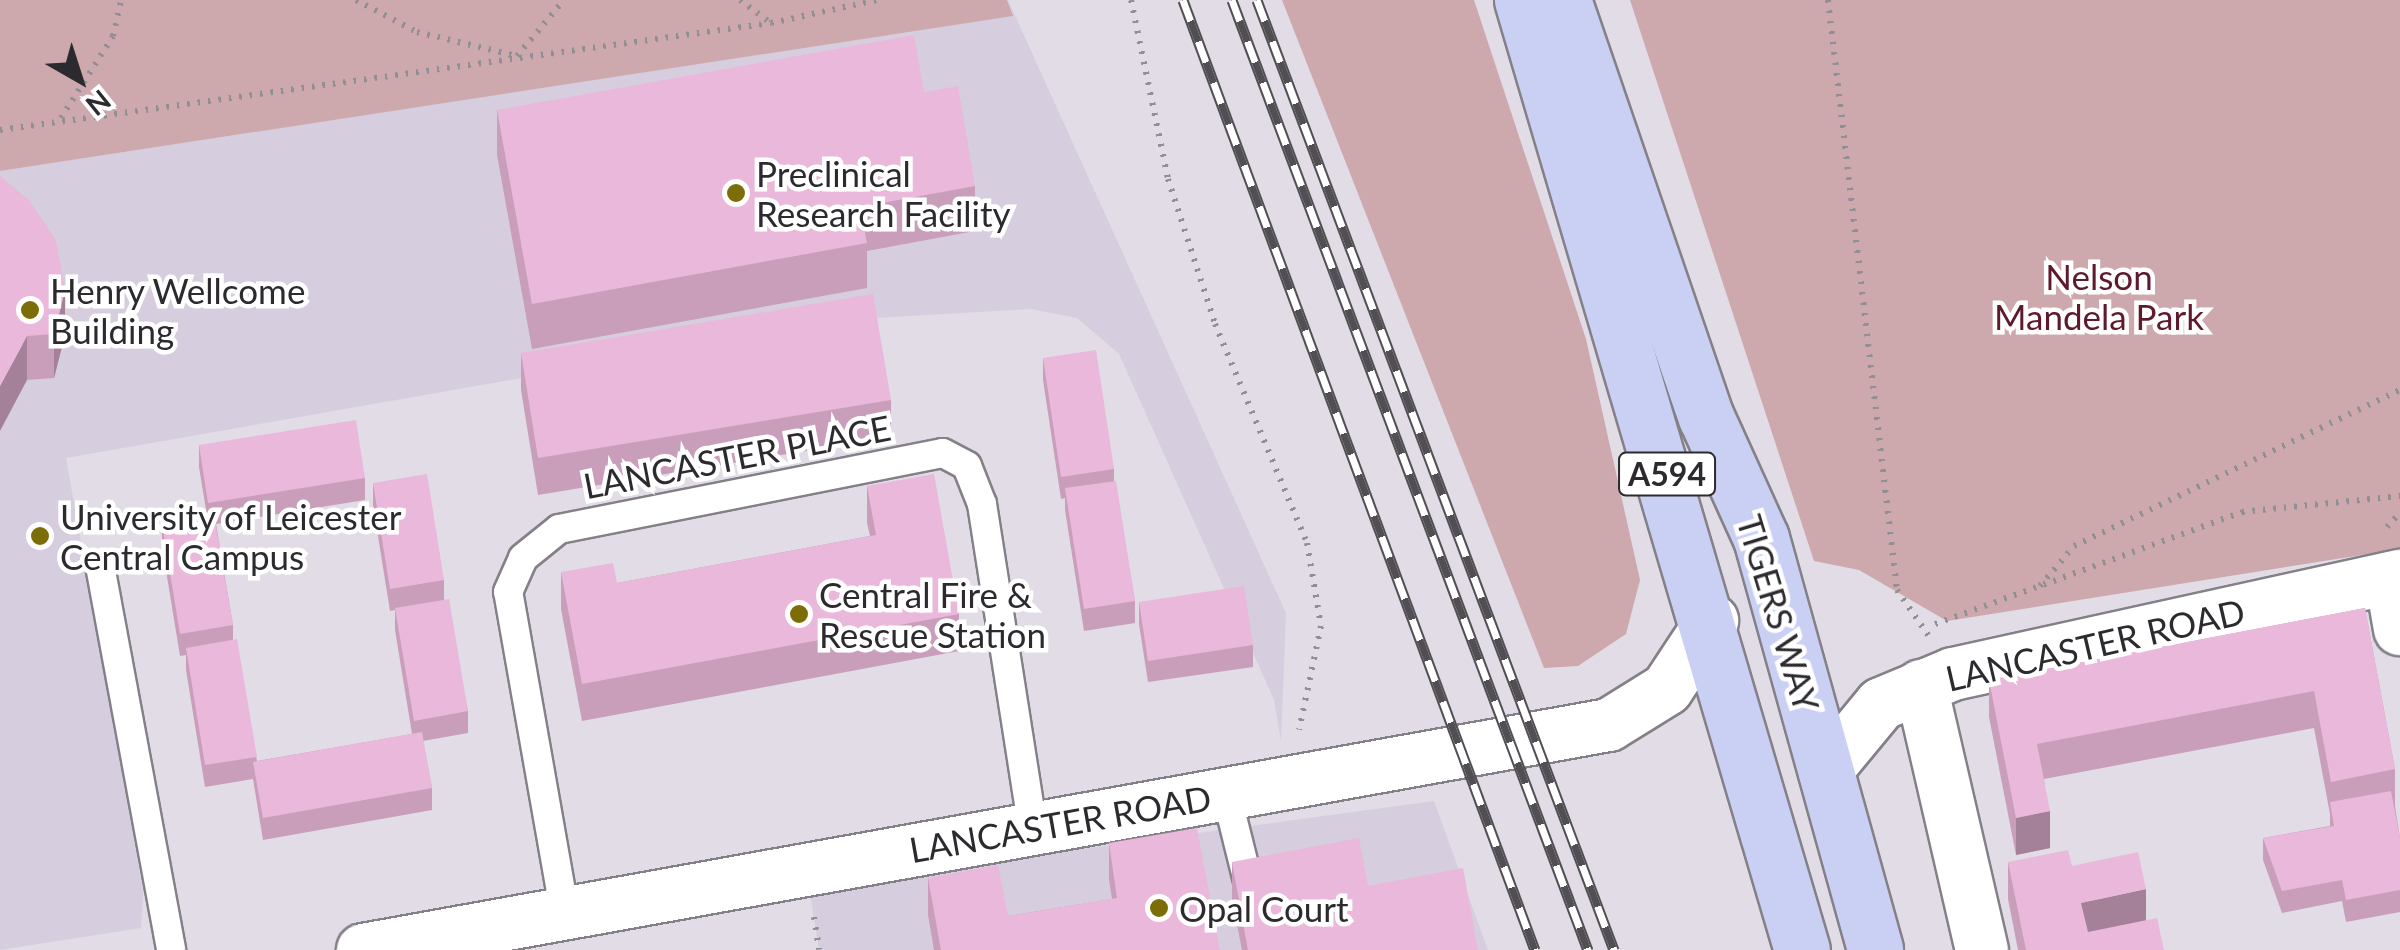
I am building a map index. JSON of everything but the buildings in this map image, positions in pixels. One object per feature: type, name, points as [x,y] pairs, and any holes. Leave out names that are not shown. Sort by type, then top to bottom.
[{"type":"main road","name":"TIGERS WAY","points":[[1522,0],[1712,622],[1802,950]]},
{"type":"main road","name":"TIGERS WAY","points":[[1564,0],[1706,416],[1761,538],[1875,950]]},
{"type":"street","name":"LANCASTER ROAD","points":[[1825,772],[1858,724],[1921,686],[2396,577]]},
{"type":"street","points":[[2396,577],[2400,629]]},
{"type":"street","name":"LANCASTER ROAD","points":[[363,950],[1290,779],[1609,725],[1676,679],[1712,622]]},
{"type":"street","points":[[1921,686],[1982,950]]},
{"type":"lane","name":"LANCASTER PLACE","points":[[565,914],[508,592],[523,558],[559,529],[942,453],[967,466],[982,504],[1032,828]]},
{"type":"lane","points":[[101,571],[171,950]]},
{"type":"lane","points":[[1226,793],[1252,895]]},
{"type":"path","points":[[62,118],[112,36],[121,0]]},
{"type":"path","points":[[356,0],[417,32],[518,56]]},
{"type":"path","points":[[518,56],[564,0]]},
{"type":"path","points":[[740,0],[771,23]]},
{"type":"path","points":[[0,130],[62,118],[771,23],[877,0]]},
{"type":"path","points":[[1131,0],[1168,179],[1215,324],[1307,543],[1321,626],[1290,779]]},
{"type":"path","points":[[1828,0],[1897,590],[1925,628],[2242,512],[2400,496]]},
{"type":"path","points":[[2039,586],[2074,546],[2400,390]]},
{"type":"shaded area","name":"University of Leicester Central Campus","points":[[1008,0],[1286,613],[1281,741],[1274,700],[1119,354],[1077,318],[1031,309],[858,319],[66,458],[143,891],[141,928],[0,950],[0,171],[964,23]]},
{"type":"shaded area","points":[[1434,801],[1488,950],[819,950],[809,886]]},
{"type":"green space","points":[[0,0],[1007,0],[1013,16],[0,171]]},
{"type":"green space","points":[[1282,0],[1474,0],[1586,339],[1640,580],[1626,634],[1578,666],[1544,668]]},
{"type":"green space","name":"Nelson Mandela Park","points":[[1630,0],[2400,0],[2400,549],[1947,621],[1859,570],[1814,561]]},
{"type":"railway","points":[[1183,0],[1535,950]]},
{"type":"railway","points":[[1232,0],[1588,950]]},
{"type":"railway","points":[[1257,0],[1614,950]]},
{"type":"place","name":"Preclinical Research Facility","points":[[736,193]]},
{"type":"place","name":"Henry Wellcome Building","points":[[30,310]]},
{"type":"place","name":"University of Leicester Central Campus","points":[[40,536]]},
{"type":"place","name":"Central Fire & Rescue Station","points":[[799,614]]},
{"type":"place","name":"Opal Court","points":[[1159,908]]}]
